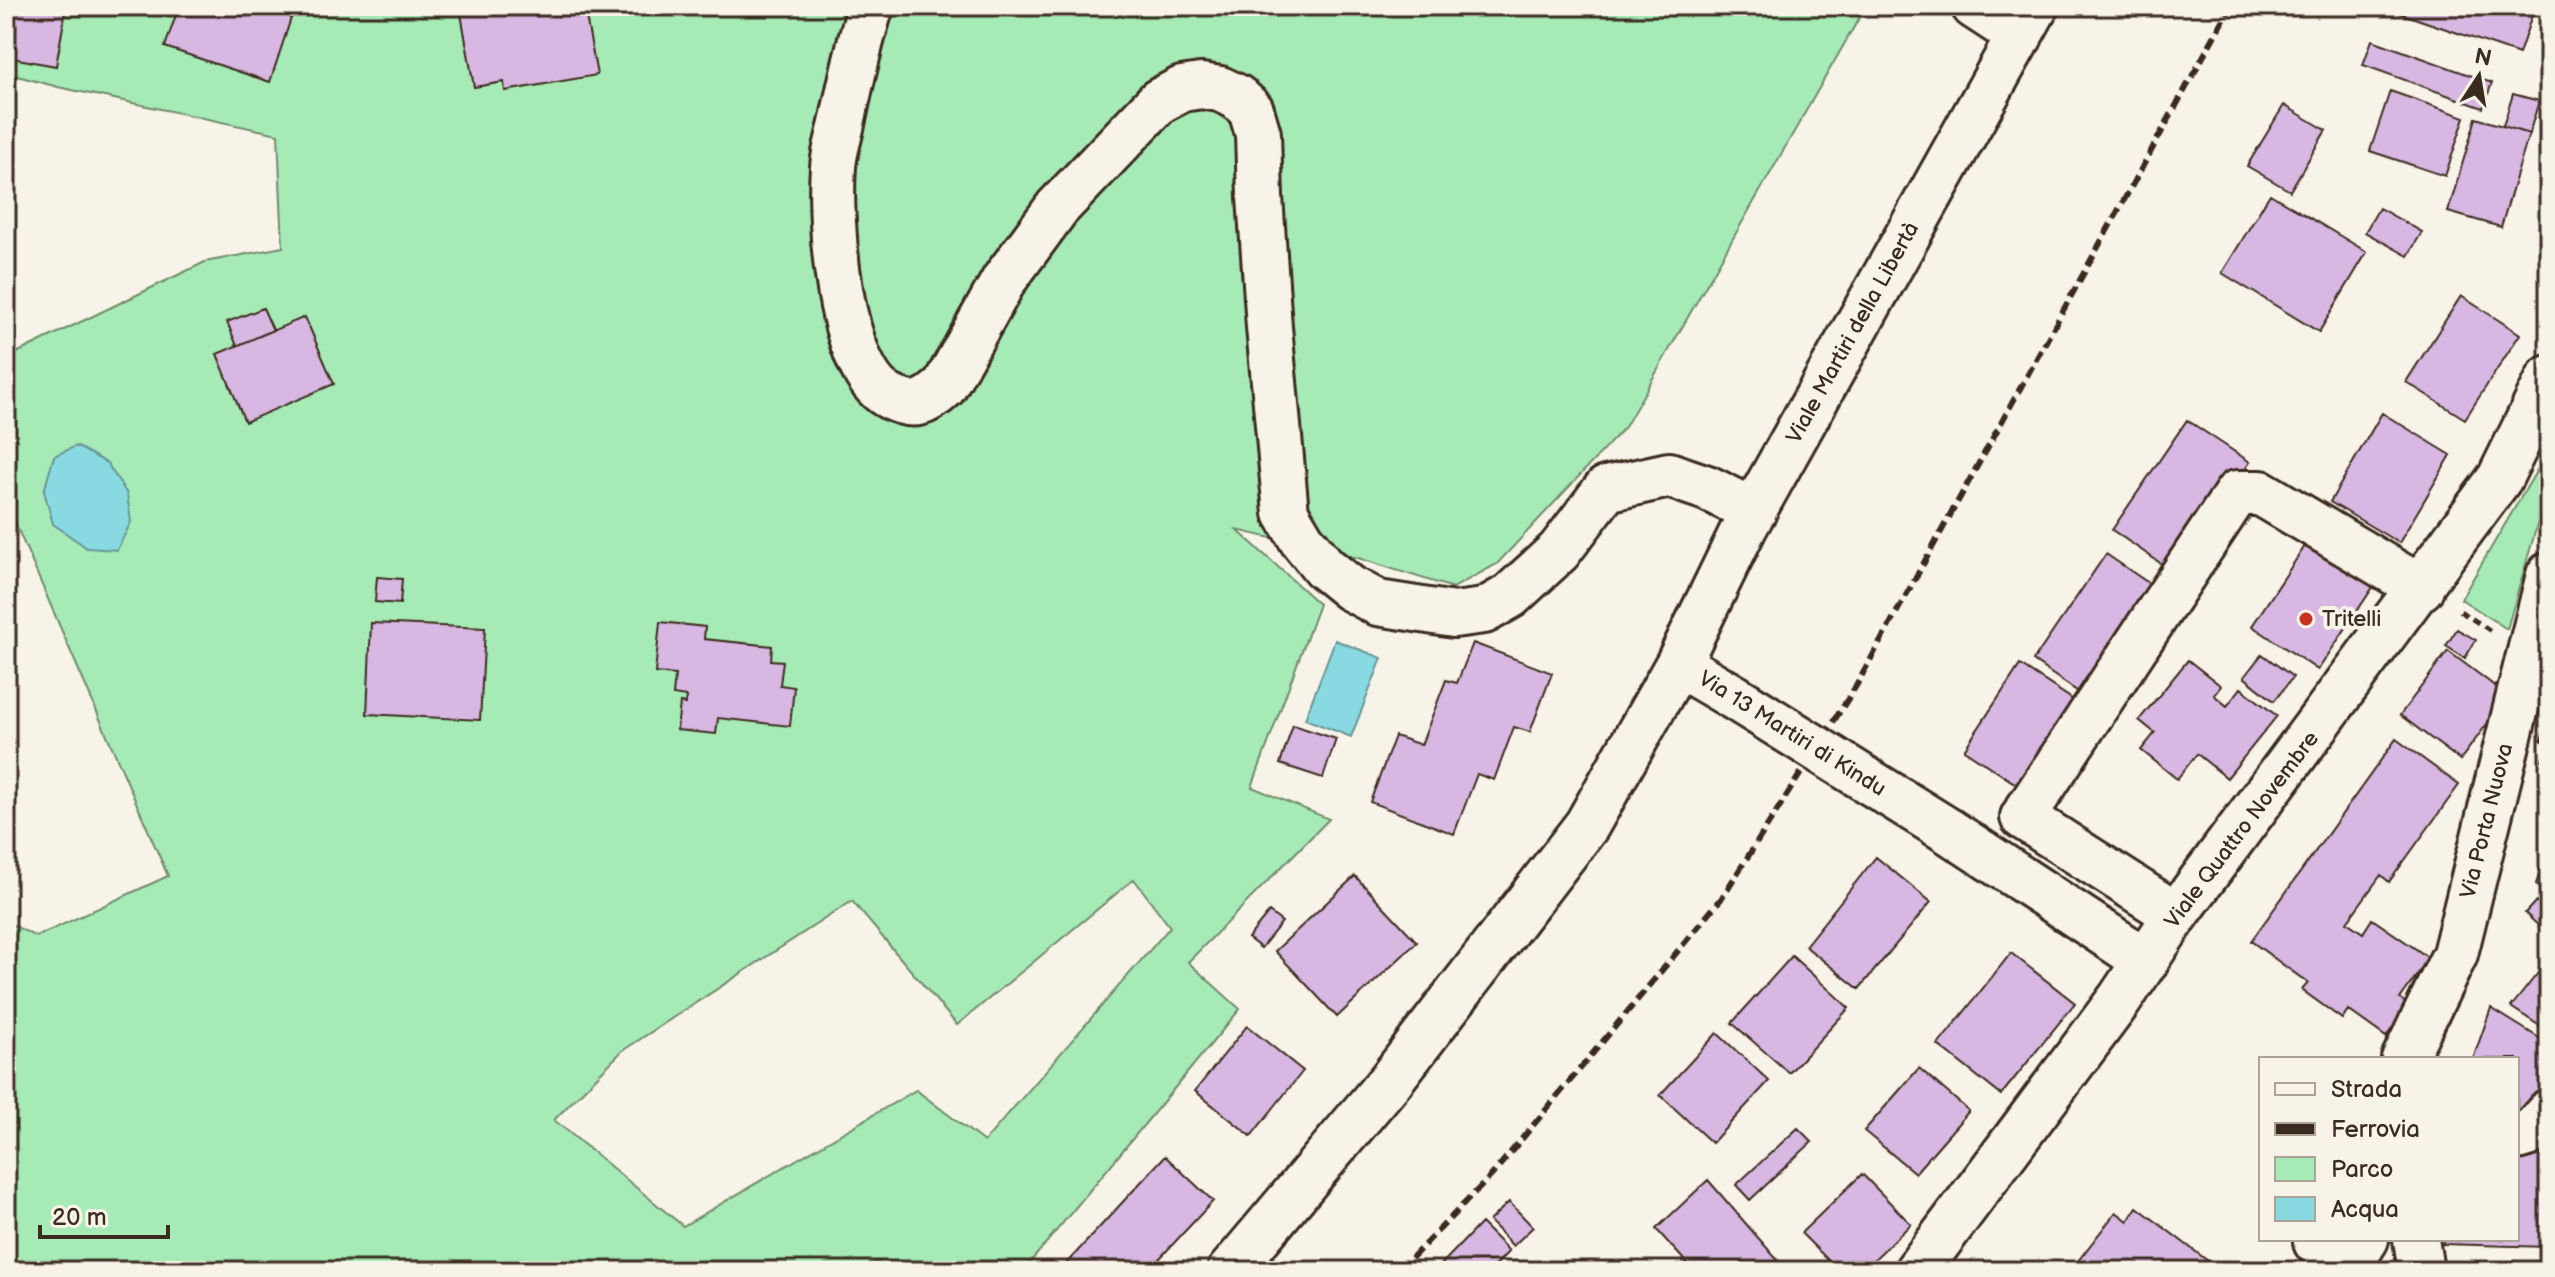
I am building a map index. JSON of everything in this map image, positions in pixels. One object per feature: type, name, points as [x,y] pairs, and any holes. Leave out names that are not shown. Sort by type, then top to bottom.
[{"type":"street","points":[[871,6],[858,48],[833,165],[832,235],[856,355],[865,374],[885,395],[899,402],[914,404],[930,401],[944,387],[1004,280],[1057,208],[1159,101],[1182,89],[1210,87],[1237,97],[1251,110],[1258,134],[1269,327],[1286,513],[1309,549],[1341,581],[1378,603],[1454,615],[1484,611],[1510,596],[1559,551],[1606,489],[1669,475],[1707,488],[1754,511]]},
{"type":"street","points":[[1974,6],[2028,21]]},
{"type":"street","name":"Viale Martiri della Libertà","points":[[1678,664],[1754,511],[2028,21]]},
{"type":"street","name":"Viale Quattro Novembre","points":[[1917,1271],[2506,470],[2549,378]]},
{"type":"street","points":[[2176,915],[2023,817],[2237,493],[2261,493],[2421,588]]},
{"type":"street","name":"Via Porta Nuova","points":[[2405,1057],[2455,954],[2549,575]]},
{"type":"street","name":"Via 13 Martiri di Kindu","points":[[1230,1271],[1391,1080],[1587,825],[1678,664],[1947,830],[2146,961]]},
{"type":"street","points":[[2519,1136],[2530,1133],[2549,1112]]},
{"type":"street","points":[[2308,1251],[2361,1247],[2365,1241]]},
{"type":"street","points":[[2416,1241],[2421,1271]]},
{"type":"path","points":[[2460,611],[2499,636]]},
{"type":"green space","points":[[6,6],[1866,6],[1625,427],[1497,564],[1453,588],[1358,558],[1237,530],[1319,604],[1252,787],[1329,819],[1188,962],[1240,1009],[1023,1271],[888,1271],[877,1261],[867,1271],[6,1271],[6,926],[11,924],[36,937],[168,876],[6,502],[6,358],[205,262],[283,247],[278,134],[6,73]],"holes":[[[1134,879],[1170,927],[984,1142],[916,1090],[683,1226],[554,1120],[622,1051],[852,901],[957,1025]]]},
{"type":"green space","points":[[2537,470],[2549,475],[2549,484],[2507,629],[2461,599]]},
{"type":"water","points":[[76,446],[107,463],[127,494],[131,522],[117,550],[87,548],[53,524],[44,491],[54,456]]},
{"type":"water","points":[[1335,640],[1382,658],[1351,737],[1305,719]]},
{"type":"building","points":[[6,6],[66,9],[56,66],[6,57]]},
{"type":"building","points":[[179,6],[295,6],[270,82],[165,47]]},
{"type":"building","points":[[488,6],[584,6],[597,75],[505,91],[504,82],[474,87],[461,14],[488,9]]},
{"type":"building","points":[[2392,6],[2535,6],[2519,54],[2391,10]]},
{"type":"building","points":[[2372,40],[2492,83],[2483,108],[2363,65]]},
{"type":"building","points":[[2390,91],[2465,117],[2445,176],[2370,151]]},
{"type":"building","points":[[2513,94],[2539,101],[2529,134],[2503,126]]},
{"type":"building","points":[[2284,105],[2326,130],[2290,191],[2247,166]]},
{"type":"building","points":[[2476,118],[2529,134],[2501,227],[2448,212]]},
{"type":"building","points":[[2270,194],[2367,252],[2319,332],[2222,273]]},
{"type":"building","points":[[2379,208],[2422,232],[2408,256],[2365,232]]},
{"type":"building","points":[[2461,296],[2520,334],[2465,419],[2406,382]]},
{"type":"building","points":[[263,308],[273,330],[237,346],[227,322]]},
{"type":"building","points":[[305,317],[334,384],[245,422],[217,354]]},
{"type":"building","points":[[2382,413],[2451,455],[2399,543],[2330,502]]},
{"type":"building","points":[[2187,420],[2250,462],[2175,573],[2112,530]]},
{"type":"building","points":[[2313,534],[2379,578],[2318,670],[2252,626]]},
{"type":"building","points":[[2106,554],[2166,595],[2093,702],[2033,661]]},
{"type":"building","points":[[377,577],[402,579],[400,604],[375,602]]},
{"type":"building","points":[[660,622],[705,627],[704,639],[772,646],[771,660],[783,661],[780,685],[794,687],[790,726],[718,718],[716,734],[677,730],[680,703],[685,704],[686,697],[673,695],[675,675],[655,673]]},
{"type":"building","points":[[371,623],[485,628],[480,720],[367,714]]},
{"type":"building","points":[[2457,629],[2476,640],[2465,658],[2446,646]]},
{"type":"building","points":[[1473,643],[1552,673],[1530,732],[1514,727],[1494,780],[1477,774],[1454,834],[1370,802],[1395,736],[1421,745],[1446,680],[1457,683]]},
{"type":"building","points":[[2448,651],[2508,696],[2460,760],[2400,715]]},
{"type":"building","points":[[2262,654],[2293,677],[2274,701],[2244,677]]},
{"type":"building","points":[[2188,660],[2221,686],[2214,695],[2227,706],[2241,688],[2277,716],[2227,778],[2197,754],[2177,779],[2141,750],[2155,733],[2139,720]]},
{"type":"building","points":[[2020,665],[2092,712],[2036,797],[1964,750]]},
{"type":"building","points":[[2549,712],[2549,764],[2542,760],[2548,744],[2541,740]]},
{"type":"building","points":[[1293,725],[1336,739],[1323,778],[1280,764]]},
{"type":"building","points":[[2396,739],[2459,785],[2389,882],[2381,875],[2347,922],[2363,933],[2372,919],[2429,958],[2400,999],[2409,1005],[2386,1037],[2348,1010],[2342,1019],[2302,990],[2308,983],[2251,941]]},
{"type":"building","points":[[2549,808],[2549,831],[2542,824]]},
{"type":"building","points":[[2549,848],[2549,895],[2536,884]]},
{"type":"building","points":[[1876,857],[1931,902],[1859,989],[1805,946]]},
{"type":"building","points":[[1355,876],[1417,942],[1337,1017],[1275,951]]},
{"type":"building","points":[[2536,901],[2549,912],[2549,936],[2525,913]]},
{"type":"building","points":[[1269,912],[1282,922],[1261,948],[1248,938]]},
{"type":"building","points":[[2011,953],[2075,1003],[2001,1095],[1938,1045]]},
{"type":"building","points":[[1792,956],[1849,1008],[1789,1073],[1732,1023]]},
{"type":"building","points":[[2549,959],[2549,1032],[2511,1007]]},
{"type":"building","points":[[2491,1008],[2544,1041],[2549,1035],[2549,1091],[2524,1117],[2519,1113],[2519,1057],[2474,1057]]},
{"type":"building","points":[[1247,1026],[1303,1071],[1251,1136],[1195,1091]]},
{"type":"building","points":[[1717,1033],[1769,1081],[1712,1143],[1660,1095]]},
{"type":"building","points":[[1919,1068],[1969,1111],[1915,1173],[1864,1131]]},
{"type":"building","points":[[1798,1128],[1812,1142],[1750,1200],[1736,1185]]},
{"type":"building","points":[[2549,1137],[2549,1247],[2443,1244],[2444,1241],[2519,1241],[2519,1162]]},
{"type":"building","points":[[1165,1156],[1213,1201],[1148,1271],[1067,1271],[1063,1267]]},
{"type":"building","points":[[1862,1174],[1911,1224],[1862,1271],[1839,1271],[1801,1233]]},
{"type":"building","points":[[1708,1180],[1787,1271],[1694,1271],[1656,1229]]},
{"type":"building","points":[[1509,1202],[1533,1227],[1513,1246],[1489,1221]]},
{"type":"building","points":[[2137,1207],[2221,1271],[2091,1271],[2078,1261],[2116,1212],[2128,1221]]},
{"type":"building","points":[[1481,1223],[1509,1251],[1490,1271],[1435,1271]]},
{"type":"railway","points":[[1399,1271],[1491,1176],[1721,899],[1856,686],[2231,6]]},
{"type":"place","name":"Tritelli","points":[[2306,619]]}]
